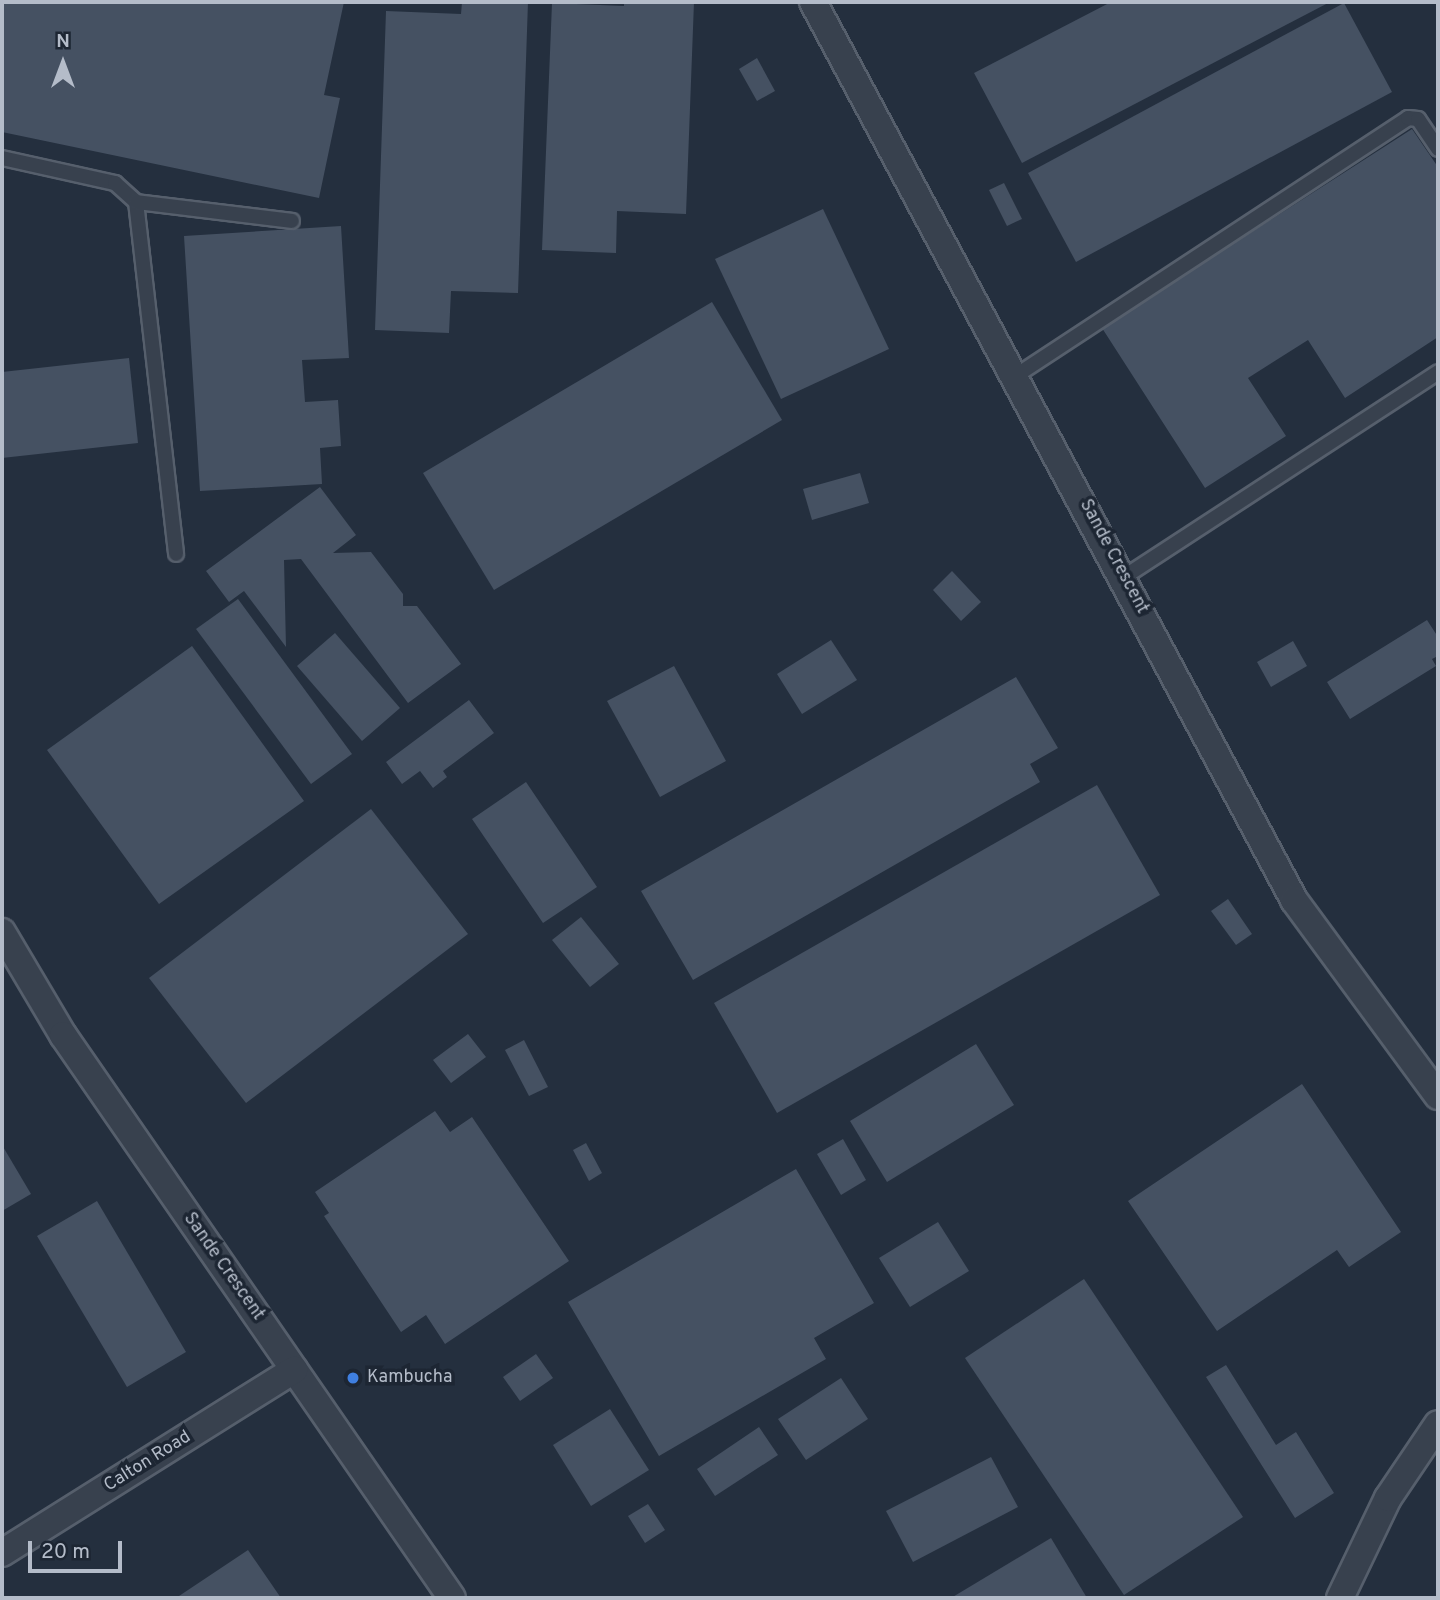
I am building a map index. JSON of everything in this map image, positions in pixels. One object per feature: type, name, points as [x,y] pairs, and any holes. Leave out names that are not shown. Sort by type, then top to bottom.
[{"type":"street","name":"Sande Crescent","points":[[813,2],[1017,375],[1294,900],[1438,1096]]},
{"type":"street","name":"Sande Crescent","points":[[2,932],[62,1035],[452,1598]]},
{"type":"street","name":"Calton Road","points":[[2,1553],[294,1370]]},
{"type":"street","points":[[1340,1598],[1388,1498],[1438,1424]]},
{"type":"lane","points":[[1017,375],[1408,118],[1418,119],[1438,149]]},
{"type":"lane","points":[[2,158],[115,183],[136,202],[292,221]]},
{"type":"lane","points":[[136,202],[176,554]]},
{"type":"lane","points":[[1124,577],[1438,372]]},
{"type":"building","points":[[2,2],[344,2],[324,95],[340,98],[319,198],[2,132]]},
{"type":"building","points":[[462,2],[528,2],[518,293],[451,291],[449,333],[375,330],[386,11],[461,14]]},
{"type":"building","points":[[624,2],[694,2],[686,214],[617,211],[616,253],[542,250],[552,3],[624,6]]},
{"type":"building","points":[[1111,2],[1330,2],[1022,163],[974,73]]},
{"type":"building","points":[[1344,3],[1392,92],[1076,262],[1028,173]]},
{"type":"building","points":[[757,58],[775,91],[757,101],[739,69]]},
{"type":"building","points":[[1412,129],[1438,167],[1438,337],[1345,398],[1308,340],[1248,378],[1286,436],[1205,488],[1102,328]]},
{"type":"building","points":[[1004,183],[1022,219],[1007,226],[989,190]]},
{"type":"building","points":[[823,209],[889,349],[781,399],[715,259]]},
{"type":"building","points":[[341,226],[349,358],[302,360],[305,402],[338,400],[341,446],[320,448],[322,484],[200,491],[184,236]]},
{"type":"building","points":[[712,302],[782,420],[494,590],[423,473]]},
{"type":"building","points":[[129,358],[138,443],[2,458],[2,372]]},
{"type":"building","points":[[860,473],[869,503],[812,520],[803,489]]},
{"type":"building","points":[[320,487],[356,535],[333,553],[371,552],[403,594],[403,606],[417,606],[461,664],[408,703],[301,559],[284,560],[286,647],[244,591],[229,602],[206,571]]},
{"type":"building","points":[[952,571],[981,602],[961,621],[933,590]]},
{"type":"building","points":[[238,599],[352,754],[311,784],[196,629]]},
{"type":"building","points":[[1427,620],[1438,637],[1438,656],[1432,659],[1436,666],[1350,719],[1327,682]]},
{"type":"building","points":[[335,633],[400,708],[362,741],[297,666]]},
{"type":"building","points":[[831,640],[857,680],[802,714],[777,674]]},
{"type":"building","points":[[1293,641],[1307,666],[1271,687],[1257,662]]},
{"type":"building","points":[[192,646],[304,801],[159,904],[47,750]]},
{"type":"building","points":[[674,666],[726,761],[660,797],[607,701]]},
{"type":"building","points":[[1016,677],[1058,748],[1030,764],[1040,782],[693,980],[641,891]]},
{"type":"building","points":[[469,700],[494,733],[443,771],[447,777],[433,788],[420,771],[402,784],[386,762]]},
{"type":"building","points":[[526,782],[597,887],[543,923],[472,819]]},
{"type":"building","points":[[1097,785],[1160,895],[777,1113],[714,1003]]},
{"type":"building","points":[[371,809],[468,934],[246,1103],[149,978]]},
{"type":"building","points":[[1228,899],[1252,934],[1236,945],[1211,911]]},
{"type":"building","points":[[581,917],[619,964],[590,987],[552,940]]},
{"type":"building","points":[[468,1034],[486,1057],[451,1083],[433,1060]]},
{"type":"building","points":[[524,1040],[548,1087],[529,1096],[505,1050]]},
{"type":"building","points":[[976,1044],[1014,1105],[887,1182],[850,1121]]},
{"type":"building","points":[[1302,1084],[1401,1232],[1349,1267],[1337,1250],[1217,1331],[1128,1201]]},
{"type":"building","points":[[435,1111],[450,1132],[472,1117],[569,1261],[445,1344],[426,1315],[401,1332],[324,1216],[329,1213],[315,1192]]},
{"type":"building","points":[[843,1139],[866,1180],[841,1195],[817,1154]]},
{"type":"building","points":[[586,1143],[602,1173],[589,1181],[573,1150]]},
{"type":"building","points":[[2,1145],[31,1194],[2,1211]]},
{"type":"building","points":[[796,1169],[874,1303],[814,1338],[826,1359],[659,1456],[568,1302]]},
{"type":"building","points":[[97,1201],[186,1352],[127,1387],[37,1236]]},
{"type":"building","points":[[938,1222],[969,1271],[910,1307],[879,1258]]},
{"type":"building","points":[[1084,1279],[1243,1517],[1124,1595],[965,1358]]},
{"type":"building","points":[[536,1354],[553,1378],[520,1401],[503,1377]]},
{"type":"building","points":[[1226,1365],[1276,1445],[1296,1432],[1334,1493],[1295,1518],[1206,1377]]},
{"type":"building","points":[[841,1378],[868,1419],[806,1460],[778,1419]]},
{"type":"building","points":[[610,1409],[649,1470],[591,1506],[553,1445]]},
{"type":"building","points":[[759,1427],[778,1455],[715,1496],[697,1469]]},
{"type":"building","points":[[991,1457],[1018,1507],[913,1562],[886,1511]]},
{"type":"building","points":[[648,1504],[665,1530],[645,1543],[628,1516]]},
{"type":"building","points":[[1051,1538],[1087,1598],[951,1598]]},
{"type":"building","points":[[248,1550],[281,1598],[176,1598]]},
{"type":"place","name":"Kambucha","points":[[353,1378]]}]
